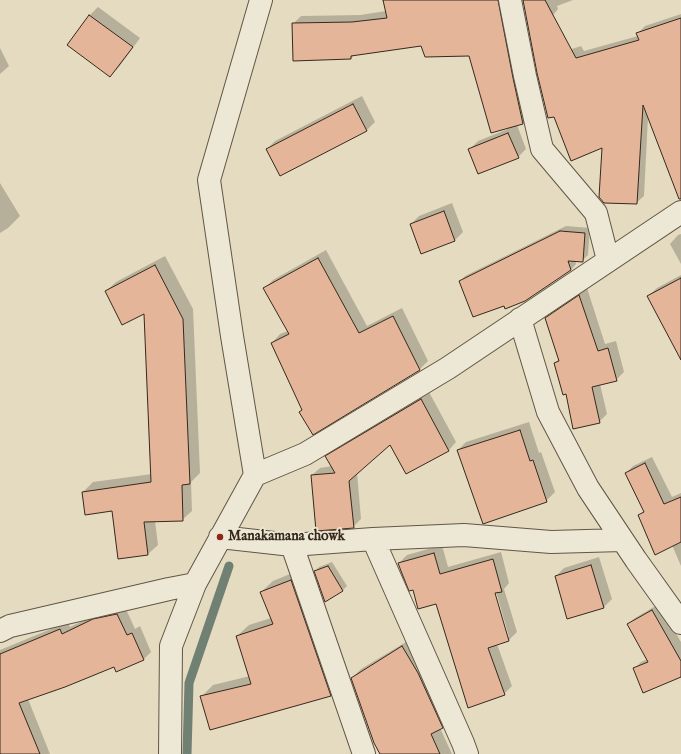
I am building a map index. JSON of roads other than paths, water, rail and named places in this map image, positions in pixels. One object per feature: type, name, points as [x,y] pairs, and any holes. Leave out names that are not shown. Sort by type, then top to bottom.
[{"type":"street","points":[[255,475],[232,336],[209,180],[261,0]]},
{"type":"street","points":[[510,0],[525,76],[542,149],[596,213],[608,260]]},
{"type":"street","points":[[170,754],[171,646],[195,584],[255,475],[305,454],[448,368],[681,212]]},
{"type":"street","points":[[520,319],[548,412],[588,488],[622,540],[681,623]]},
{"type":"street","points":[[220,537],[292,545],[374,539],[464,535],[551,542],[622,540]]},
{"type":"street","points":[[374,539],[467,754]]},
{"type":"street","points":[[292,545],[364,754]]},
{"type":"street","points":[[0,631],[10,626],[195,584]]},
{"type":"waterway","points":[[187,754],[189,683],[229,566]]},
{"type":"place","name":"Manakamana chowk","points":[[220,537]]}]
